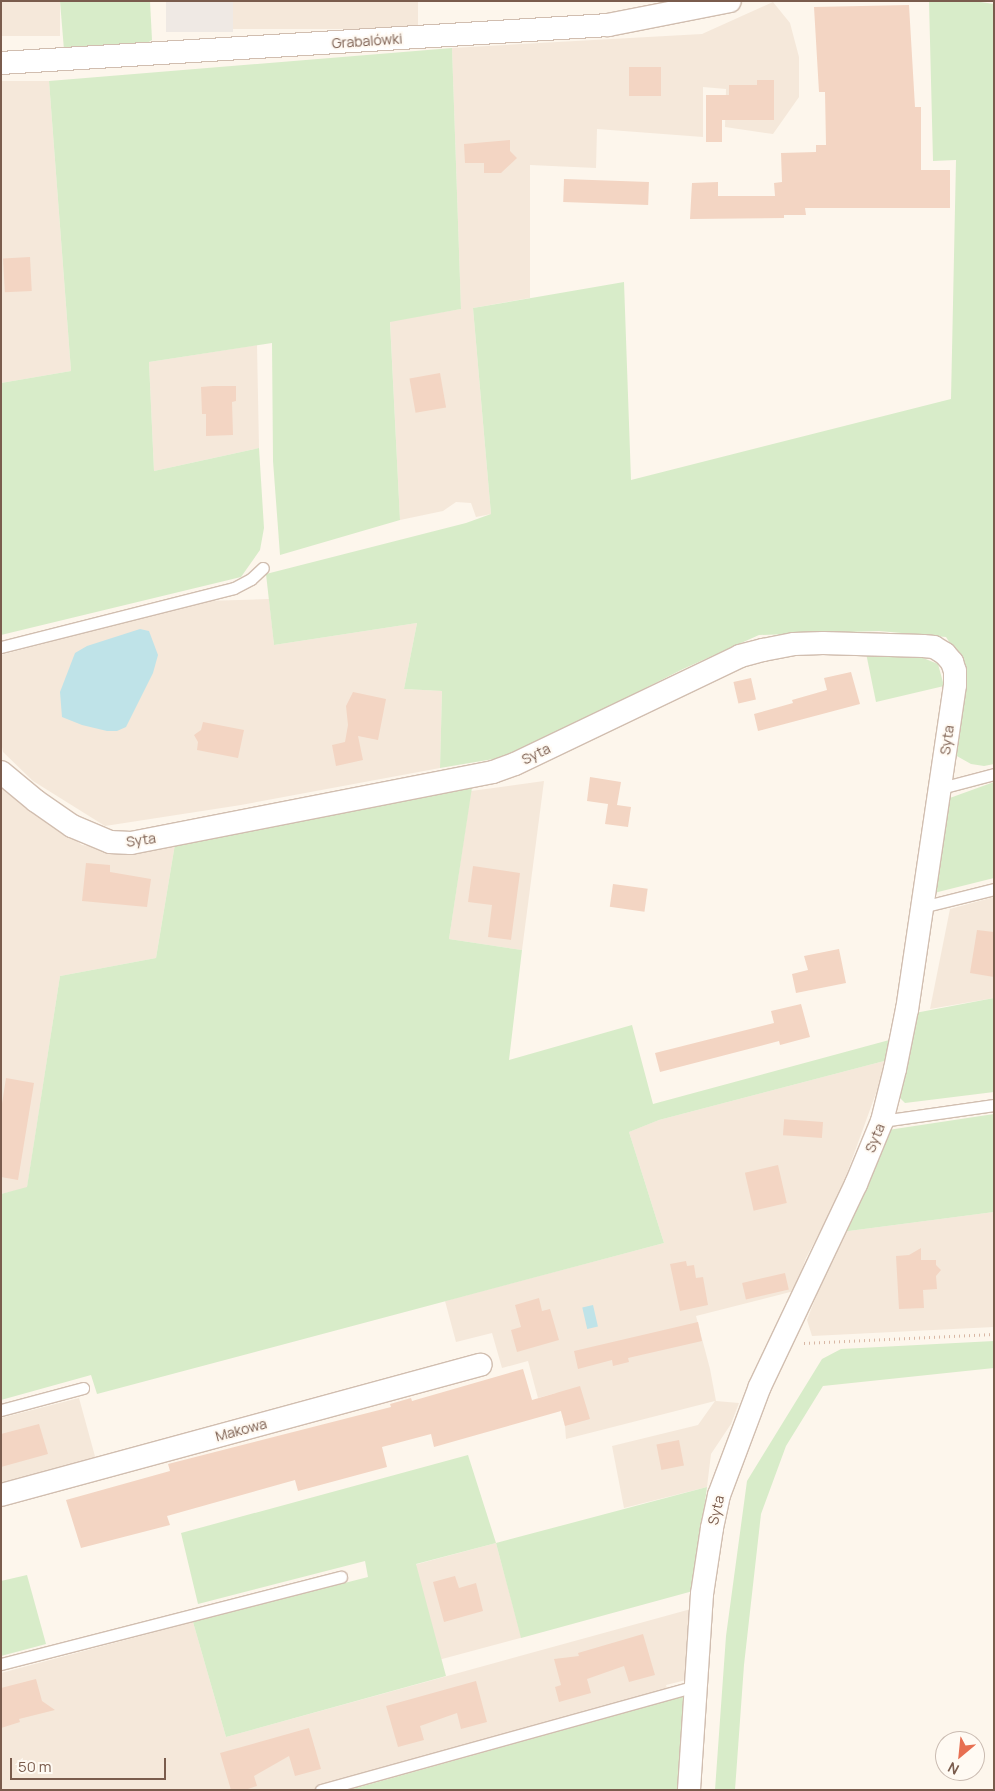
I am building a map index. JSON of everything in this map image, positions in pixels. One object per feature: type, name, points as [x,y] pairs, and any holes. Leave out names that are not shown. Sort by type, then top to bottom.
[{"type":"street","name":"Grabalówki","points":[[1,64],[608,25],[730,1]]},
{"type":"street","name":"Syta","points":[[1,772],[36,801],[72,826],[110,842],[131,843],[492,772],[515,764],[740,656],[794,644],[823,643],[934,647],[945,654],[955,671],[955,684],[941,788],[896,1069],[882,1120],[856,1184],[760,1386],[719,1495],[702,1594],[688,1790]]},
{"type":"street","name":"Makowa","points":[[1,1494],[481,1365]]},
{"type":"lane","points":[[1,647],[234,588],[251,579],[263,568]]},
{"type":"lane","points":[[941,788],[994,774]]},
{"type":"lane","points":[[922,907],[994,889]]},
{"type":"lane","points":[[882,1120],[994,1105]]},
{"type":"lane","points":[[1,1410],[83,1388]]},
{"type":"lane","points":[[1,1664],[341,1577]]},
{"type":"lane","points":[[322,1790],[696,1686]]},
{"type":"path","points":[[779,1344],[994,1334]]},
{"type":"shaded area","points":[[1,1],[60,1],[60,36],[1,36]]},
{"type":"shaded area","points":[[166,1],[233,1],[233,32],[166,32]]},
{"type":"shaded area","points":[[233,1],[418,1],[418,29],[233,29]]},
{"type":"shaded area","points":[[773,2],[790,23],[799,57],[799,97],[773,134],[725,127],[726,89],[703,87],[703,137],[597,129],[596,168],[530,165],[530,298],[473,308],[491,514],[476,517],[471,503],[456,502],[443,511],[400,520],[390,321],[461,309],[452,48],[702,34]]},
{"type":"shaded area","points":[[1,81],[49,81],[71,371],[1,383]]},
{"type":"shaded area","points":[[257,345],[259,448],[154,471],[149,362]]},
{"type":"shaded area","points":[[269,599],[274,645],[417,623],[404,689],[442,691],[440,768],[241,805],[105,826],[33,781],[3,752],[1,742],[1,655],[204,601]]},
{"type":"shaded area","points":[[544,781],[522,950],[449,939],[471,791]]},
{"type":"shaded area","points":[[1,782],[82,845],[119,850],[175,844],[156,958],[60,976],[27,1188],[1,1194]]},
{"type":"shaded area","points":[[994,897],[994,998],[930,1009],[950,909]]},
{"type":"shaded area","points":[[888,1060],[838,1198],[806,1258],[794,1291],[696,1316],[716,1401],[739,1403],[731,1424],[711,1454],[707,1487],[624,1508],[612,1446],[698,1425],[715,1401],[566,1439],[565,1426],[556,1393],[538,1398],[528,1361],[502,1368],[492,1333],[456,1342],[445,1301],[664,1243],[629,1132],[659,1120]]},
{"type":"shaded area","points":[[994,1212],[994,1327],[812,1336],[807,1320],[841,1232]]},
{"type":"shaded area","points":[[79,1398],[96,1460],[1,1486],[1,1418]]},
{"type":"shaded area","points":[[496,1543],[521,1638],[440,1659],[415,1565]]},
{"type":"shaded area","points":[[691,1609],[686,1680],[666,1685],[671,1700],[349,1790],[1,1790],[1,1673],[193,1622],[226,1737]]},
{"type":"green space","points":[[60,1],[150,1],[152,40],[141,47],[64,50]]},
{"type":"green space","points":[[929,1],[974,1],[994,4],[994,764],[984,766],[971,764],[955,755],[965,695],[964,665],[946,637],[879,631],[759,635],[683,669],[511,756],[440,768],[442,691],[404,689],[417,623],[274,645],[266,574],[466,523],[491,514],[473,308],[624,282],[631,480],[951,399],[956,160],[933,161]]},
{"type":"green space","points":[[452,48],[461,309],[390,322],[400,520],[280,555],[273,461],[272,343],[149,362],[154,471],[259,448],[264,528],[260,550],[241,577],[1,635],[1,383],[71,371],[49,81]]},
{"type":"green space","points":[[866,653],[913,654],[938,664],[944,686],[876,702]]},
{"type":"green space","points":[[473,781],[449,939],[522,950],[509,1060],[632,1025],[653,1104],[893,1039],[888,1060],[659,1120],[629,1132],[664,1243],[97,1394],[91,1375],[1,1400],[1,1194],[27,1187],[60,976],[156,958],[175,844]]},
{"type":"green space","points":[[994,782],[994,878],[930,894],[947,799]]},
{"type":"green space","points":[[994,998],[994,1092],[905,1103],[898,1096],[915,1013]]},
{"type":"green space","points":[[994,1114],[994,1212],[841,1232],[888,1130]]},
{"type":"green space","points":[[994,1341],[994,1368],[823,1386],[786,1446],[761,1514],[744,1665],[735,1790],[715,1790],[726,1636],[747,1481],[822,1359],[841,1349]]},
{"type":"green space","points":[[468,1455],[496,1543],[416,1564],[446,1676],[226,1737],[193,1622],[368,1577],[365,1561],[198,1604],[181,1533]]},
{"type":"green space","points":[[707,1487],[693,1591],[521,1638],[496,1543]]},
{"type":"green space","points":[[27,1575],[46,1644],[1,1656],[1,1581]]},
{"type":"green space","points":[[685,1696],[678,1790],[349,1790]]},
{"type":"water","points":[[140,629],[149,631],[158,655],[153,673],[126,727],[117,731],[107,731],[82,725],[62,717],[60,692],[75,653],[87,646]]},
{"type":"water","points":[[593,1305],[598,1326],[587,1329],[582,1307]]},
{"type":"building","points":[[909,5],[915,107],[921,107],[921,170],[950,170],[950,208],[805,208],[806,215],[784,215],[784,218],[690,219],[692,183],[718,182],[718,196],[775,196],[774,183],[782,182],[781,153],[816,152],[816,145],[826,145],[825,92],[819,92],[814,7]]},
{"type":"building","points":[[629,67],[661,67],[661,96],[629,96]]},
{"type":"building","points":[[757,80],[774,80],[774,120],[722,120],[722,142],[706,142],[706,95],[729,95],[729,85],[757,85]]},
{"type":"building","points":[[510,140],[510,151],[517,158],[501,173],[484,173],[484,163],[465,163],[464,144]]},
{"type":"building","points":[[564,179],[649,182],[648,205],[563,202]]},
{"type":"building","points":[[30,257],[32,291],[5,292],[3,258]]},
{"type":"building","points":[[440,373],[446,407],[416,413],[409,378]]},
{"type":"building","points":[[236,386],[236,401],[232,402],[233,435],[206,436],[206,414],[202,414],[201,387]]},
{"type":"building","points":[[851,672],[860,704],[758,731],[754,714],[793,703],[792,700],[827,690],[824,678]]},
{"type":"building","points":[[751,678],[756,699],[738,703],[733,682]]},
{"type":"building","points":[[353,692],[386,699],[378,740],[358,736],[363,760],[336,766],[332,745],[345,742],[348,725],[346,706]]},
{"type":"building","points":[[203,722],[244,730],[238,758],[197,750],[198,742],[194,735],[201,730]]},
{"type":"building","points":[[590,777],[621,782],[617,805],[631,807],[628,827],[605,824],[608,804],[587,801]]},
{"type":"building","points":[[86,863],[110,865],[110,872],[151,879],[147,907],[82,901]]},
{"type":"building","points":[[473,866],[520,873],[511,940],[488,937],[492,905],[468,902]]},
{"type":"building","points":[[613,884],[648,889],[644,912],[610,907]]},
{"type":"building","points":[[977,930],[994,932],[994,977],[970,973]]},
{"type":"building","points":[[839,949],[846,983],[796,993],[792,974],[808,970],[804,956]]},
{"type":"building","points":[[801,1004],[810,1037],[780,1045],[779,1041],[660,1072],[655,1053],[774,1023],[771,1011]]},
{"type":"building","points":[[6,1078],[34,1083],[18,1180],[1,1177],[1,1110]]},
{"type":"building","points":[[784,1119],[823,1122],[822,1138],[783,1135]]},
{"type":"building","points":[[778,1165],[787,1203],[754,1211],[745,1173]]},
{"type":"building","points":[[921,1248],[921,1260],[936,1260],[936,1265],[941,1270],[936,1276],[937,1289],[923,1290],[924,1308],[899,1309],[896,1256],[909,1255]]},
{"type":"building","points":[[686,1261],[687,1266],[694,1265],[696,1278],[703,1277],[708,1305],[680,1311],[670,1264]]},
{"type":"building","points":[[785,1273],[789,1290],[746,1299],[742,1283]]},
{"type":"building","points":[[539,1298],[542,1311],[550,1309],[559,1340],[517,1352],[511,1330],[521,1327],[515,1305]]},
{"type":"building","points":[[698,1322],[702,1341],[628,1358],[629,1362],[613,1366],[612,1360],[578,1369],[574,1351]]},
{"type":"building","points":[[523,1369],[532,1400],[580,1386],[590,1419],[565,1426],[561,1411],[434,1447],[431,1434],[382,1447],[387,1467],[298,1491],[295,1480],[167,1516],[170,1525],[81,1548],[66,1500],[170,1471],[168,1464],[391,1407],[390,1404],[411,1398],[412,1401]]},
{"type":"building","points":[[39,1424],[48,1454],[1,1467],[1,1434]]},
{"type":"building","points":[[679,1440],[684,1466],[661,1470],[656,1444]]},
{"type":"building","points":[[455,1576],[459,1588],[476,1583],[483,1611],[444,1622],[433,1582]]},
{"type":"building","points":[[643,1634],[655,1675],[629,1682],[624,1666],[587,1679],[591,1693],[559,1702],[555,1687],[561,1685],[554,1659],[579,1656],[578,1653]]},
{"type":"building","points":[[36,1679],[42,1701],[55,1710],[19,1719],[20,1722],[1,1728],[1,1688]]},
{"type":"building","points":[[476,1681],[487,1722],[461,1729],[457,1713],[420,1726],[424,1740],[398,1747],[386,1706]]},
{"type":"building","points":[[309,1728],[321,1769],[295,1776],[289,1756],[254,1776],[257,1786],[245,1790],[231,1790],[220,1753]]}]
